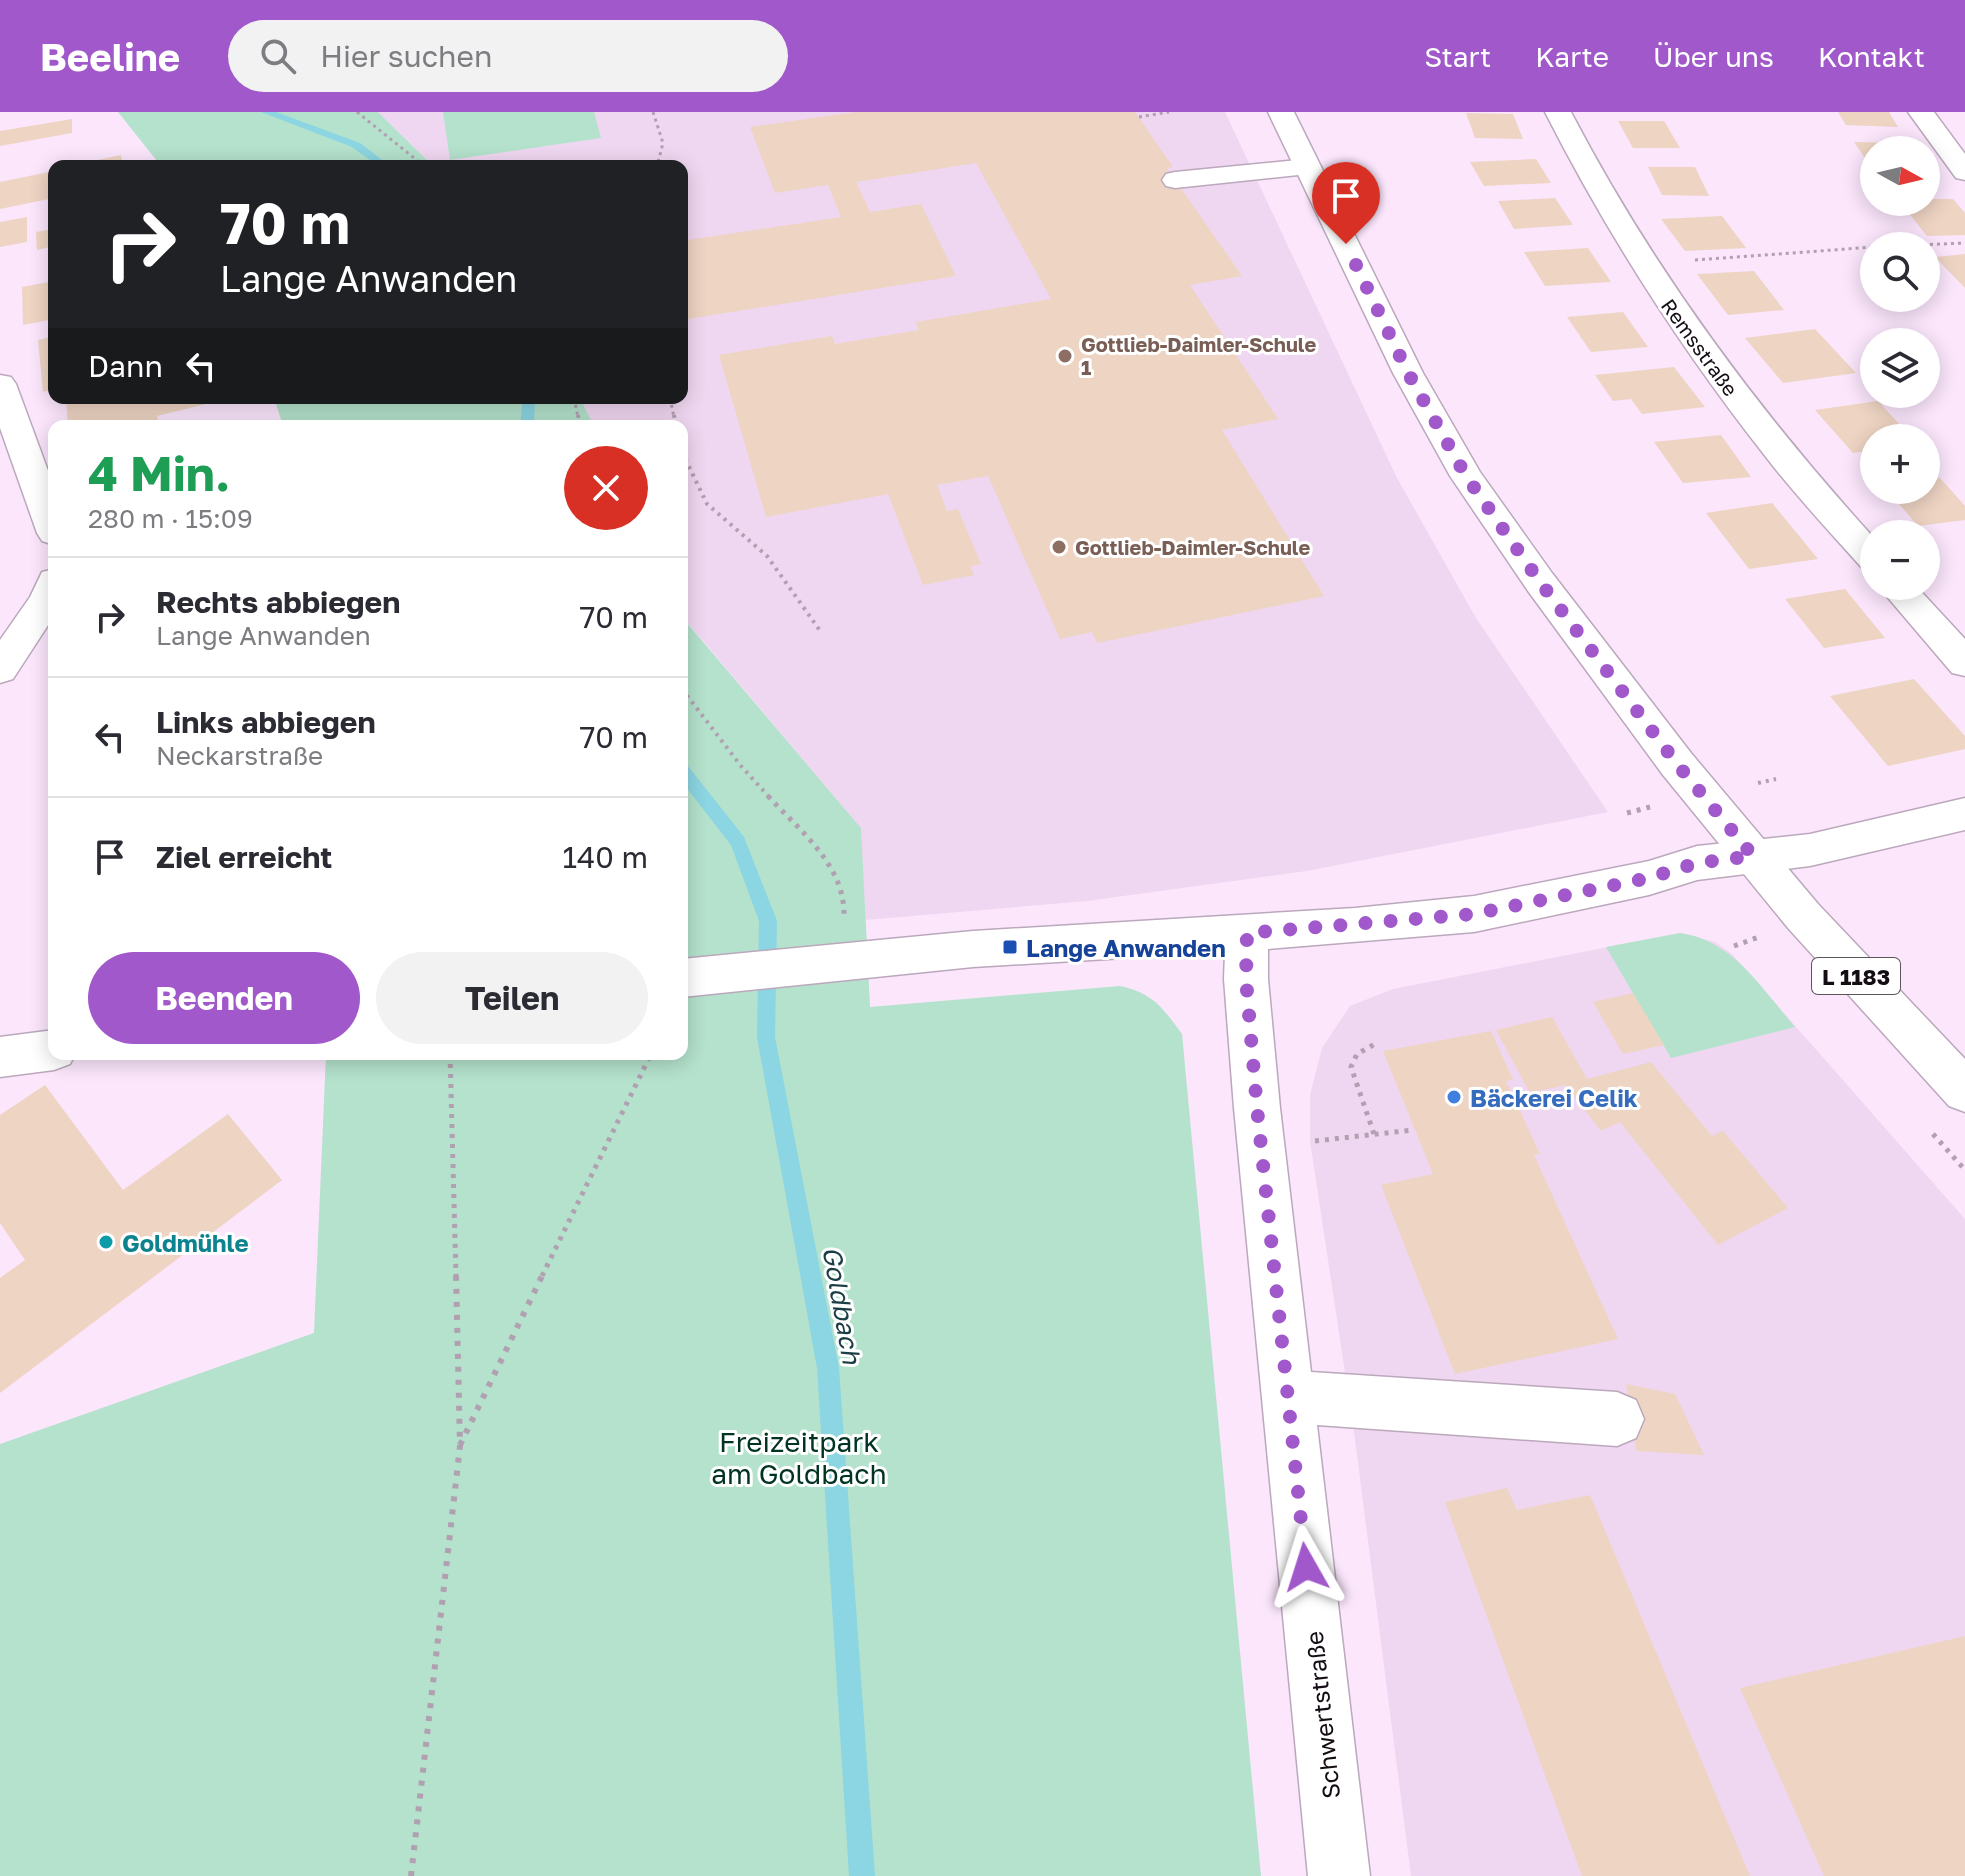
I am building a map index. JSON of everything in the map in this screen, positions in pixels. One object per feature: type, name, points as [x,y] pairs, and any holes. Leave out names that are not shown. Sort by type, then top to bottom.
[{"type":"street","name":"L 1183","points":[[1281,112],[1408,373],[1466,476],[1540,582],[1650,728],[1753,856],[1836,954],[1965,1091]]},
{"type":"street","name":"Remsstraße","points":[[1558,112],[1606,205],[1641,264],[1699,349],[1768,439],[1860,544]]},
{"type":"street","points":[[1921,112],[1965,172]]},
{"type":"street","points":[[1175,180],[1308,167]]},
{"type":"street","points":[[0,384],[48,516]]},
{"type":"street","points":[[0,669],[48,595]]},
{"type":"street","points":[[1909,600],[1965,663]]},
{"type":"street","points":[[696,977],[973,949],[1247,933],[1474,914],[1649,878],[1697,863],[1810,850],[1965,814]]},
{"type":"street","name":"Schwertstraße","points":[[1247,933],[1246,979],[1257,1108],[1339,1876]]},
{"type":"street","points":[[0,1057],[48,1051]]},
{"type":"street","points":[[1286,1397],[1617,1419]]},
{"type":"path","points":[[357,112],[417,160]]},
{"type":"path","points":[[653,112],[663,143],[659,160]]},
{"type":"path","points":[[1139,117],[1169,112]]},
{"type":"path","points":[[1940,244],[1965,243]]},
{"type":"path","points":[[1641,264],[1860,248]]},
{"type":"path","points":[[688,464],[707,504],[767,556],[821,632]]},
{"type":"path","points":[[688,697],[741,766],[832,866],[844,901],[841,963]]},
{"type":"path","points":[[1754,784],[1810,850]]},
{"type":"path","points":[[1374,1134],[1351,1067],[1357,1054],[1375,1044]]},
{"type":"path","points":[[411,1876],[460,1446],[450,1060]]},
{"type":"path","points":[[460,1446],[648,1060]]},
{"type":"path","points":[[1310,1141],[1413,1130]]},
{"type":"shaded area","name":"Gottlieb-Daimler-Schule","points":[[378,112],[1225,112],[1397,478],[1476,618],[1608,812],[1307,871],[1087,901],[865,920],[861,828],[688,623],[688,420],[591,420],[583,404],[688,404],[688,160],[427,160]]},
{"type":"shaded area","points":[[1680,933],[1715,942],[1732,954],[1965,1219],[1965,1876],[1411,1876],[1354,1432],[1310,1141],[1310,1095],[1322,1048],[1350,1006],[1393,989]]},
{"type":"green space","points":[[118,112],[378,112],[427,160],[156,160]]},
{"type":"green space","points":[[443,112],[594,112],[601,138],[450,160]]},
{"type":"green space","points":[[276,404],[583,404],[591,420],[281,420]]},
{"type":"green space","name":"Freizeitpark am Goldbach","points":[[688,624],[861,828],[870,1007],[1120,986],[1149,997],[1182,1034],[1261,1876],[0,1876],[0,1444],[314,1333],[326,1060],[688,1060]]},
{"type":"green space","points":[[1680,933],[1699,937],[1731,956],[1758,982],[1795,1027],[1671,1058],[1606,947]]},
{"type":"building","name":"Gottlieb-Daimler-Schule 1","points":[[856,112],[1135,112],[1173,167],[1167,168],[1242,276],[1190,285],[1278,419],[1222,430],[1324,596],[1097,643],[1092,632],[1060,639],[988,476],[937,485],[947,511],[958,509],[981,564],[970,566],[974,575],[923,585],[888,494],[766,517],[719,355],[832,336],[835,344],[919,330],[916,322],[1051,299],[976,163],[856,182],[870,212],[921,204],[956,276],[688,319],[688,240],[841,217],[828,185],[775,193],[750,127]]},
{"type":"building","points":[[1838,112],[1889,112],[1898,127],[1846,125]]},
{"type":"building","points":[[1466,113],[1513,114],[1523,139],[1475,138]]},
{"type":"building","points":[[72,119],[72,133],[0,146],[0,131]]},
{"type":"building","points":[[1618,121],[1664,121],[1680,148],[1633,148]]},
{"type":"building","points":[[121,155],[122,160],[98,160]]},
{"type":"building","points":[[1536,159],[1551,183],[1484,186],[1470,162]]},
{"type":"building","points":[[1648,167],[1695,167],[1709,196],[1662,195]]},
{"type":"building","points":[[48,172],[48,199],[0,209],[0,182]]},
{"type":"building","points":[[1555,198],[1573,225],[1514,229],[1498,201]]},
{"type":"building","points":[[1940,199],[1953,199],[1965,213],[1965,235],[1940,236],[1940,232],[1924,232],[1911,216],[1940,216]]},
{"type":"building","points":[[1722,216],[1746,248],[1685,251],[1661,219]]},
{"type":"building","points":[[27,217],[27,242],[0,247],[0,222]]},
{"type":"building","points":[[48,230],[48,247],[37,250],[36,232]]},
{"type":"building","points":[[1588,248],[1611,282],[1545,286],[1524,252]]},
{"type":"building","points":[[1965,254],[1965,288],[1940,262],[1940,256]]},
{"type":"building","points":[[1754,271],[1784,310],[1728,315],[1697,274]]},
{"type":"building","points":[[48,282],[48,320],[23,325],[22,287]]},
{"type":"building","points":[[1623,312],[1648,347],[1591,352],[1567,317]]},
{"type":"building","points":[[1815,329],[1856,373],[1783,383],[1745,338]]},
{"type":"building","points":[[48,338],[48,391],[43,392],[38,340]]},
{"type":"building","points":[[1674,367],[1705,407],[1642,414],[1631,399],[1613,401],[1595,375]]},
{"type":"building","points":[[66,404],[206,404],[157,416],[158,420],[68,420]]},
{"type":"building","points":[[1860,404],[1860,408],[1884,408],[1899,424],[1860,424],[1860,452],[1853,453],[1815,410]]},
{"type":"building","points":[[1721,435],[1751,477],[1683,483],[1654,442]]},
{"type":"building","points":[[1940,478],[1965,506],[1965,520],[1940,523],[1940,520],[1913,520],[1899,504],[1940,504]]},
{"type":"building","points":[[1772,503],[1818,559],[1749,569],[1706,513]]},
{"type":"building","points":[[1845,589],[1885,638],[1824,648],[1785,599]]},
{"type":"building","points":[[1914,679],[1965,736],[1965,749],[1888,766],[1830,696]]},
{"type":"building","points":[[1633,993],[1664,1045],[1623,1054],[1593,1002]]},
{"type":"building","points":[[1552,1017],[1587,1079],[1651,1062],[1712,1136],[1723,1131],[1788,1208],[1718,1245],[1620,1122],[1601,1131],[1565,1085],[1530,1093],[1496,1030]]},
{"type":"building","points":[[1491,1031],[1513,1080],[1506,1081],[1540,1154],[1534,1155],[1618,1339],[1455,1374],[1381,1185],[1433,1174],[1383,1051]]},
{"type":"building","name":"Goldmühle","points":[[45,1085],[123,1190],[228,1114],[282,1180],[0,1393],[0,1278],[25,1260],[0,1223],[0,1115]]},
{"type":"building","points":[[1626,1384],[1675,1394],[1704,1455],[1636,1451]]},
{"type":"building","points":[[1507,1488],[1517,1510],[1590,1495],[1750,1876],[1582,1876],[1445,1502]]},
{"type":"building","points":[[1965,1636],[1965,1876],[1824,1876],[1740,1688]]},
{"type":"waterway","name":"Goldbach","points":[[266,112],[356,145],[377,160]]},
{"type":"waterway","name":"Goldbach","points":[[527,420],[529,404]]},
{"type":"waterway","name":"Goldbach","points":[[688,778],[738,842],[768,921],[766,1037],[828,1368],[862,1876]]},
{"type":"place","name":"Gottlieb-Daimler-Schule 1","points":[[1065,356]]},
{"type":"place","name":"Gottlieb-Daimler-Schule","points":[[1059,547]]},
{"type":"place","name":"Lange Anwanden","points":[[1010,947]]},
{"type":"place","name":"Bäckerei Celik","points":[[1454,1097]]},
{"type":"place","name":"Goldmühle","points":[[106,1242]]},
{"type":"route","points":[[1306,1567],[1257,1108],[1246,979],[1247,933],[1474,914],[1649,878],[1697,863],[1753,856],[1677,764],[1540,582],[1466,476],[1408,373],[1346,244]]}]
